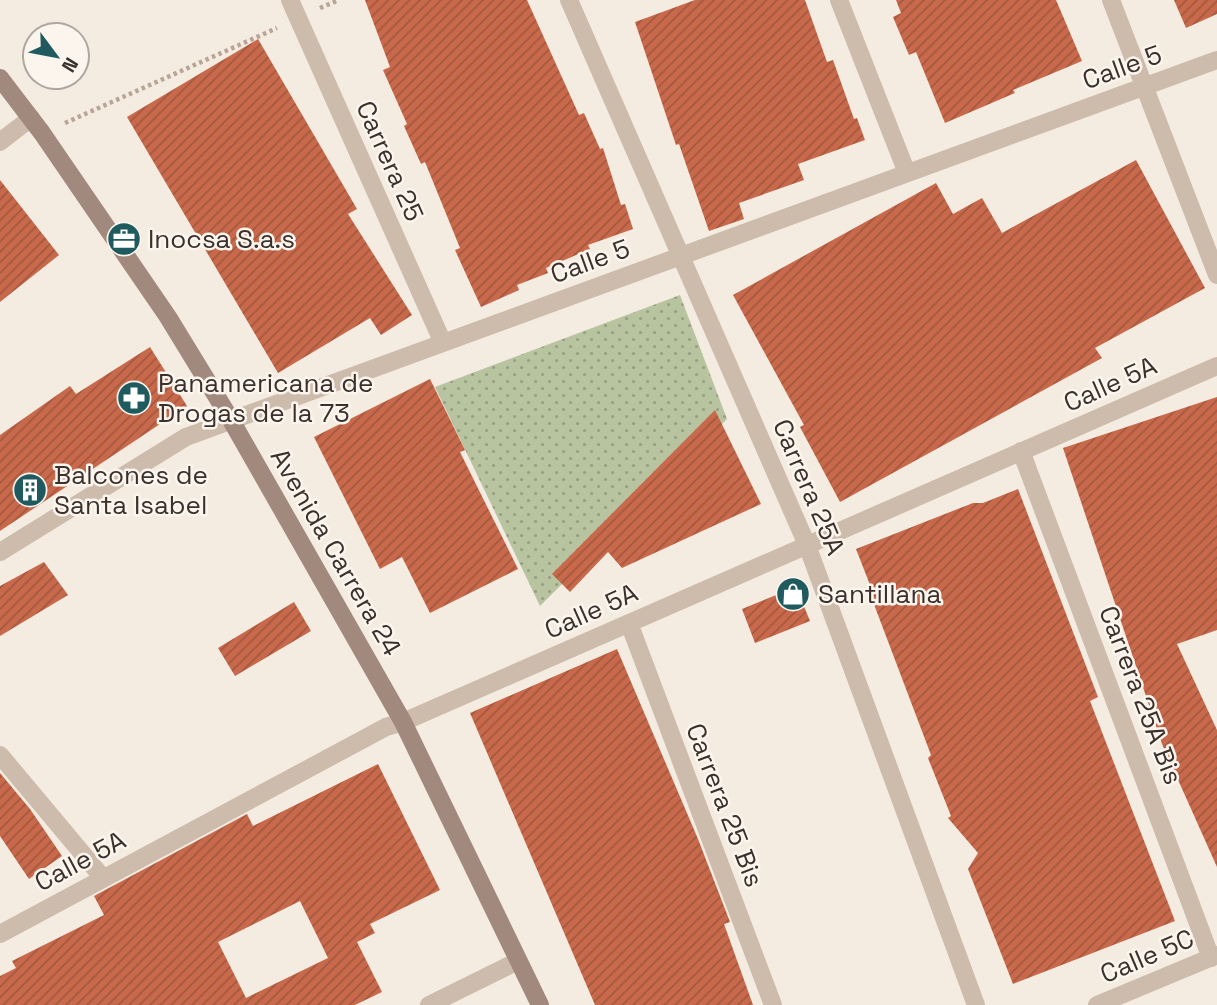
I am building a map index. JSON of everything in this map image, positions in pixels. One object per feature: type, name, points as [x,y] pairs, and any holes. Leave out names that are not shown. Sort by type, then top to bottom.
[{"type":"main road","name":"Avenida Carrera 24","points":[[0,78],[42,133],[168,317],[231,420],[403,722],[540,1005]]},
{"type":"street","name":"Carrera 25","points":[[290,0],[443,342]]},
{"type":"street","name":"Carrera 25A","points":[[569,0],[807,545],[976,1005]]},
{"type":"street","points":[[839,0],[906,173]]},
{"type":"street","points":[[1111,0],[1217,275]]},
{"type":"street","name":"Calle 5","points":[[0,552],[186,437],[1217,60]]},
{"type":"street","points":[[0,142],[31,118]]},
{"type":"street","name":"Calle 5A","points":[[0,934],[386,727],[403,722],[1217,366]]},
{"type":"street","name":"Carrera 25A Bis","points":[[1021,451],[1214,956]]},
{"type":"street","name":"Carrera 25 Bis","points":[[629,623],[773,1005]]},
{"type":"street","points":[[0,755],[103,878]]},
{"type":"street","name":"Calle 5C","points":[[1097,1005],[1214,956]]},
{"type":"street","points":[[429,1005],[518,961]]},
{"type":"path","points":[[42,133],[298,18]]},
{"type":"green space","points":[[680,295],[727,419],[540,606],[435,387]]},
{"type":"building","points":[[365,0],[527,0],[579,115],[584,113],[600,149],[603,148],[621,205],[625,204],[633,229],[588,245],[590,249],[546,268],[548,273],[517,285],[519,290],[481,307],[455,250],[460,248],[425,162],[421,164],[404,126],[407,124],[383,70],[390,67]]},
{"type":"building","points":[[695,0],[805,0],[827,62],[833,60],[854,119],[857,118],[865,140],[798,164],[804,180],[739,203],[744,219],[709,231],[679,144],[676,145],[635,22]]},
{"type":"building","points":[[896,0],[1056,0],[1082,61],[945,123],[916,52],[909,55],[893,17],[901,13]]},
{"type":"building","points":[[1174,0],[1217,0],[1217,14],[1186,28]]},
{"type":"building","points":[[258,39],[357,209],[348,214],[412,315],[381,335],[370,318],[278,373],[127,117]]},
{"type":"building","points":[[1136,160],[1205,288],[1095,348],[1102,358],[840,502],[800,427],[804,425],[733,295],[936,183],[953,214],[982,198],[1002,233]]},
{"type":"building","points":[[0,180],[59,255],[0,302]]},
{"type":"building","name":"Balcones de Santa Isabel","points":[[150,347],[187,406],[0,531],[0,435],[70,386],[76,394]]},
{"type":"building","points":[[430,379],[465,450],[460,452],[518,569],[430,613],[402,557],[380,569],[314,437]]},
{"type":"building","points":[[1217,397],[1217,630],[1177,644],[1217,730],[1217,867],[1162,744],[1063,448]]},
{"type":"building","points":[[715,410],[761,504],[622,568],[608,552],[570,592],[552,574]]},
{"type":"building","points":[[1018,489],[1098,697],[1090,701],[1175,921],[1013,984],[968,869],[978,853],[948,818],[951,816],[928,758],[931,755],[856,549],[973,503],[983,503]]},
{"type":"building","points":[[44,562],[68,595],[0,636],[0,586]]},
{"type":"building","points":[[796,587],[810,621],[755,643],[742,609]]},
{"type":"building","points":[[294,602],[311,631],[235,676],[218,648]]},
{"type":"building","points":[[617,649],[698,839],[730,922],[724,924],[753,1005],[595,1005],[470,713]]},
{"type":"building","points":[[378,764],[440,890],[370,924],[375,933],[357,942],[382,992],[355,1005],[0,1005],[0,976],[16,968],[12,961],[104,915],[94,896],[247,814],[253,826]],"holes":[[[300,901],[328,958],[246,998],[218,942]]]},
{"type":"building","points":[[0,773],[30,809],[62,856],[29,879],[0,836]]},
{"type":"place","name":"Inocsa S.a.s","points":[[124,239]]},
{"type":"place","name":"Panamericana de Drogas de la 73","points":[[134,398]]},
{"type":"place","name":"Balcones de Santa Isabel","points":[[30,490]]},
{"type":"place","name":"Santillana","points":[[793,594]]}]
